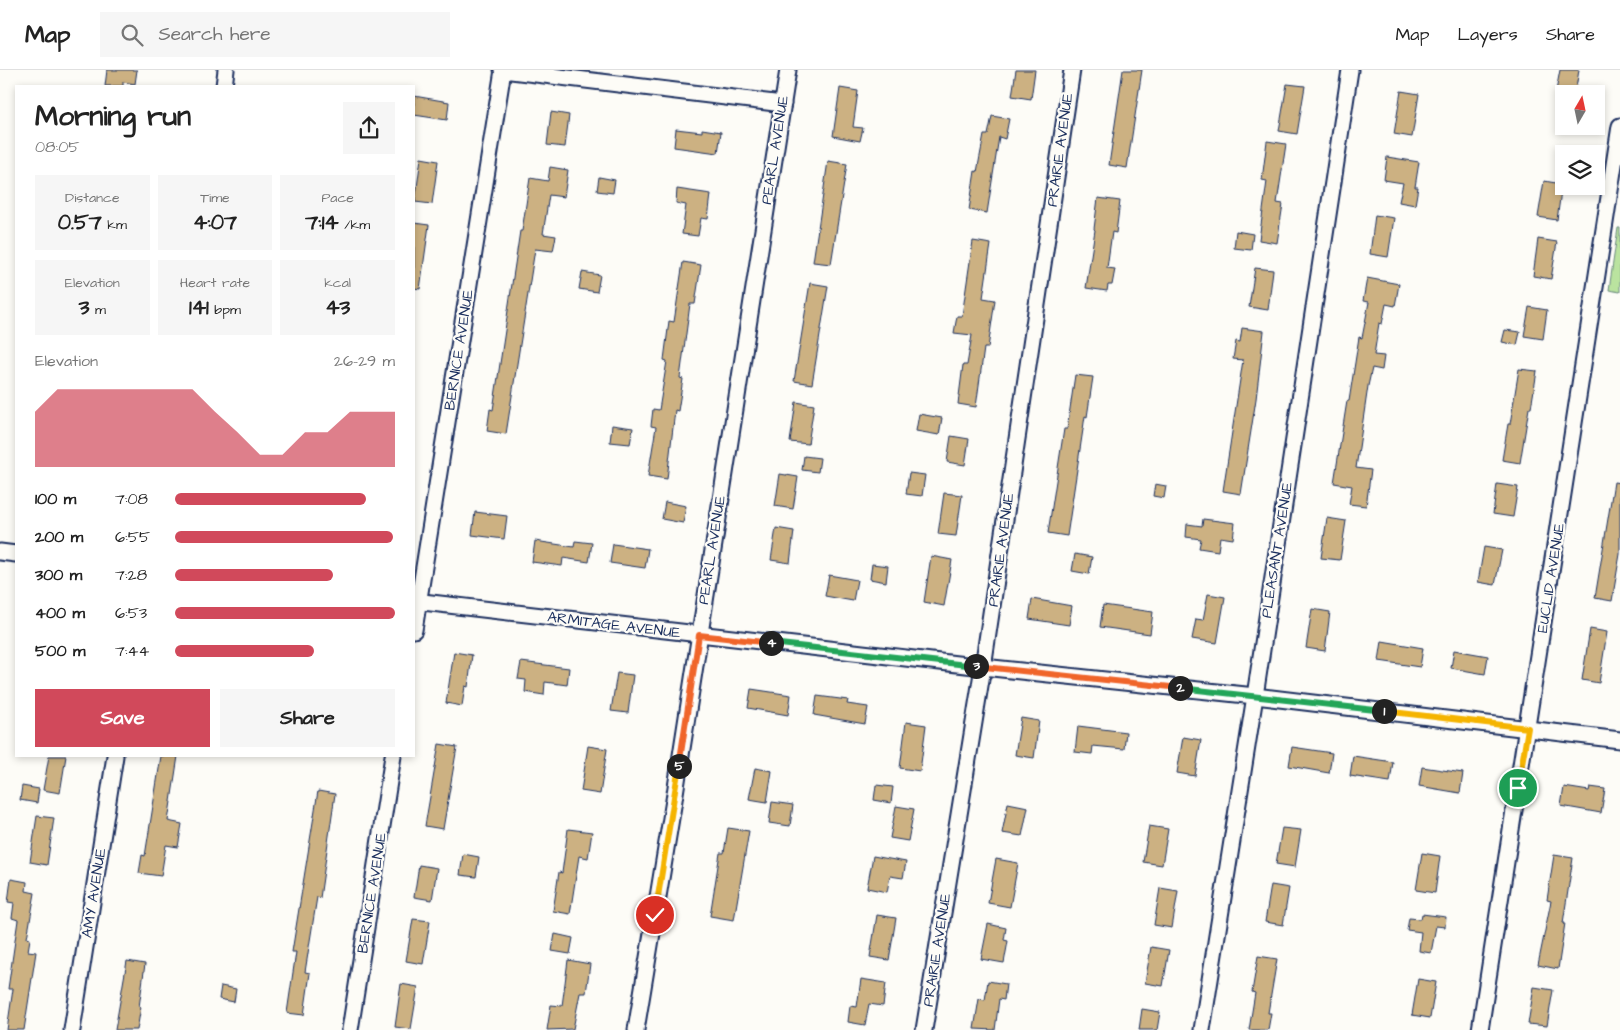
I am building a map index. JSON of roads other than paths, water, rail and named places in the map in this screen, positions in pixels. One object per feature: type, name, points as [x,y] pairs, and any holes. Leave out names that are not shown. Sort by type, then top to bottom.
[{"type":"street","points":[[224,85],[226,70]]},
{"type":"street","points":[[503,70],[783,104]]},
{"type":"street","name":"BERNICE AVENUE","points":[[415,616],[503,70]]},
{"type":"street","name":"PEARL AVENUE","points":[[636,1030],[788,70]]},
{"type":"street","name":"PRAIRIE AVENUE","points":[[924,1030],[983,667],[1072,70]]},
{"type":"street","name":"PLEASANT AVENUE","points":[[1202,1030],[1350,70]]},
{"type":"street","name":"EUCLID AVENUE","points":[[1480,1030],[1620,126]]},
{"type":"street","points":[[0,552],[15,554]]},
{"type":"street","name":"ARMITAGE AVENUE","points":[[416,601],[699,635],[1255,696],[1620,740]]},
{"type":"street","name":"AMY AVENUE","points":[[72,1030],[116,757]]},
{"type":"street","name":"BERNICE AVENUE","points":[[350,1030],[394,757]]}]
